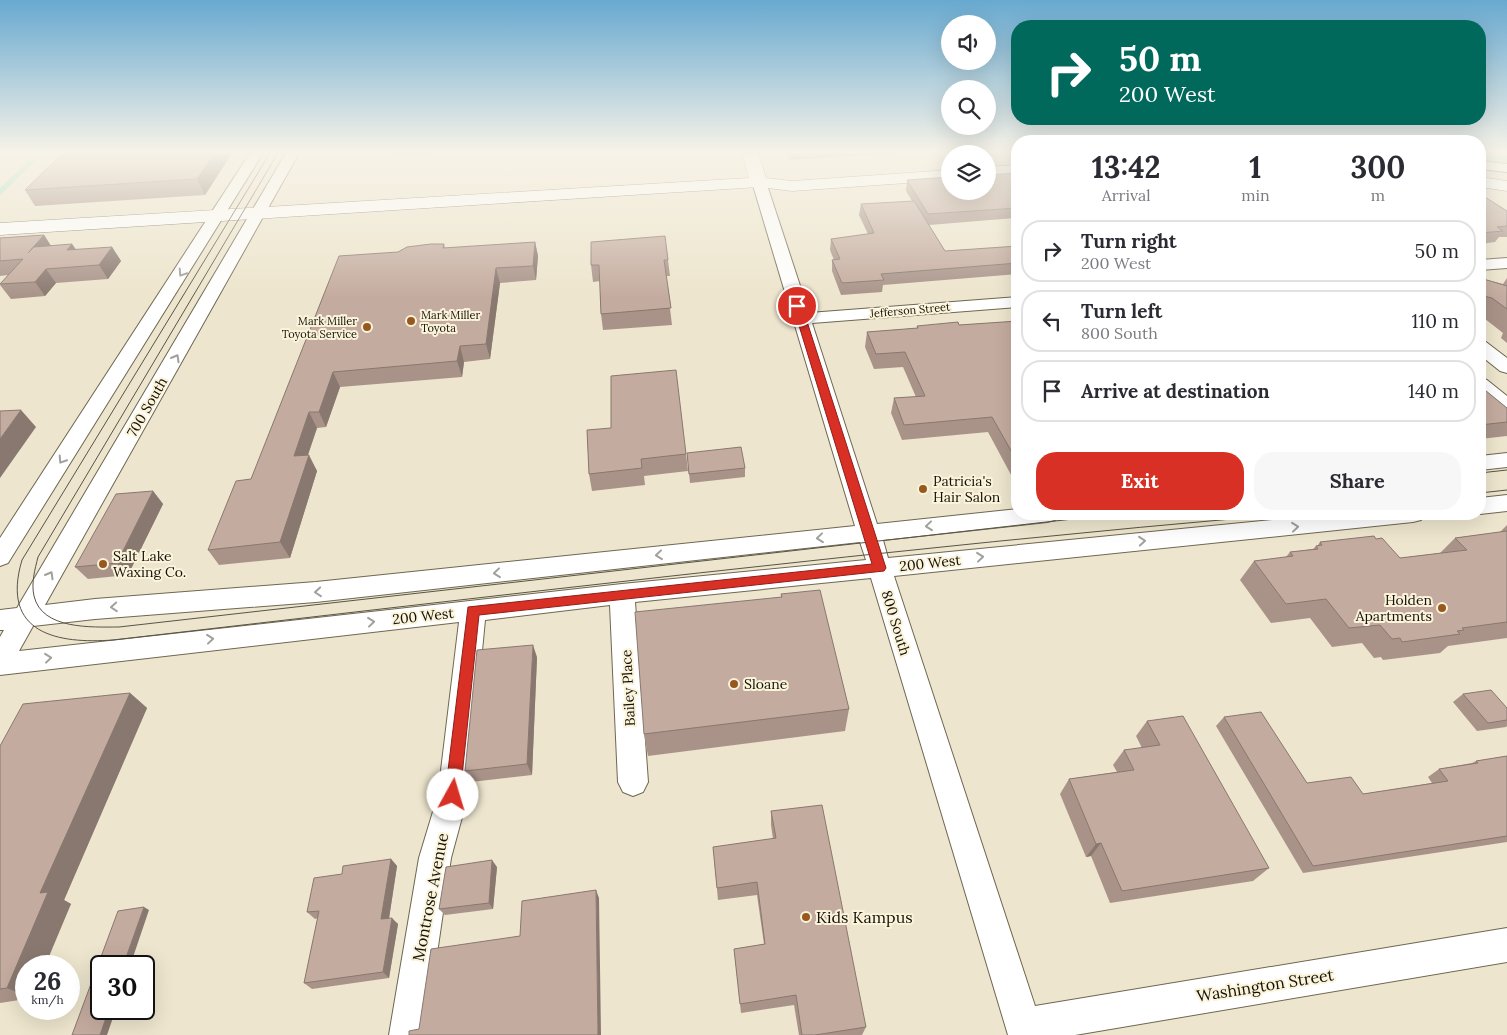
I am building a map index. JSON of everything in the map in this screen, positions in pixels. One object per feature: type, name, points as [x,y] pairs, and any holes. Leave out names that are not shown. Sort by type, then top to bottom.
[{"type":"main road","points":[[0,229],[438,201]]},
{"type":"street","points":[[0,557],[227,201]]},
{"type":"street","name":"700 South","points":[[0,660],[266,201]]},
{"type":"street","name":"800 South","points":[[765,201],[1024,1030]]},
{"type":"street","points":[[1486,265],[1507,263]]},
{"type":"street","name":"Jefferson Street","points":[[802,319],[1011,303]]},
{"type":"street","points":[[1486,351],[1507,367]]},
{"type":"street","points":[[1486,389],[1507,406]]},
{"type":"street","points":[[1486,462],[1507,460]]},
{"type":"street","points":[[1486,506],[1507,504]]},
{"type":"street","points":[[0,620],[121,607],[316,592],[1011,518]]},
{"type":"street","name":"200 West","points":[[0,664],[622,594],[1357,520]]},
{"type":"street","name":"Bailey Place","points":[[622,594],[633,782]]},
{"type":"street","name":"Montrose Avenue","points":[[407,1035],[422,931],[434,868],[453,795],[473,611]]},
{"type":"street","name":"Washington Street","points":[[1024,1030],[1507,945]]},
{"type":"building","points":[[914,201],[945,251],[1011,246],[1011,264],[881,274],[884,280],[842,283],[832,260],[840,259],[831,239],[874,233],[861,204]]},
{"type":"building","points":[[920,201],[1011,201],[1011,208],[928,214]]},
{"type":"building","points":[[1486,201],[1492,201],[1507,211],[1507,226],[1497,227],[1503,231],[1486,232]]},
{"type":"building","points":[[44,235],[28,253],[34,247],[72,244],[67,250],[112,247],[99,265],[46,269],[35,282],[0,284],[23,259],[0,261],[0,238]]},
{"type":"building","points":[[665,236],[668,260],[664,260],[671,308],[601,314],[599,265],[591,265],[591,242]]},
{"type":"building","name":"Mark Miller Toyota","points":[[535,242],[533,266],[496,268],[486,344],[460,346],[457,361],[333,372],[319,412],[309,412],[294,456],[309,455],[280,542],[208,550],[236,481],[251,479],[339,256],[398,252],[407,247],[431,244],[444,244],[443,248]]},
{"type":"building","points":[[1486,280],[1507,286],[1507,309],[1492,298],[1486,296]]},
{"type":"building","points":[[1011,321],[1011,451],[992,417],[904,425],[894,398],[925,396],[905,352],[876,354],[867,332],[918,328],[917,326],[958,322],[959,325]]},
{"type":"building","points":[[676,370],[686,454],[641,459],[642,468],[589,474],[587,430],[611,428],[611,376]]},
{"type":"building","points":[[1486,391],[1507,408],[1507,422],[1486,424]]},
{"type":"building","points":[[21,410],[0,439],[0,411]]},
{"type":"building","points":[[741,447],[745,468],[689,474],[687,453]]},
{"type":"building","points":[[153,491],[117,563],[75,567],[116,494]]},
{"type":"building","points":[[1507,531],[1507,622],[1462,628],[1464,630],[1457,631],[1460,634],[1402,642],[1400,638],[1392,639],[1380,625],[1349,628],[1326,599],[1286,604],[1254,561],[1293,556],[1290,552],[1318,549],[1316,546],[1322,545],[1320,542],[1374,536],[1376,539],[1382,538],[1400,558],[1467,550],[1455,538]]},
{"type":"building","name":"Sloane","points":[[820,590],[849,709],[644,734],[635,612],[782,597],[781,594]]},
{"type":"building","points":[[533,645],[527,764],[465,771],[477,650]]},
{"type":"building","points":[[1491,690],[1507,708],[1507,720],[1488,723],[1463,694]]},
{"type":"building","points":[[130,693],[40,893],[48,892],[21,955],[15,955],[15,969],[7,988],[0,989],[0,746],[23,704]]},
{"type":"building","points":[[1261,712],[1307,783],[1351,777],[1363,794],[1448,781],[1439,769],[1507,756],[1507,836],[1313,866],[1224,717]]},
{"type":"building","points":[[1183,716],[1269,868],[1122,891],[1101,843],[1096,844],[1069,779],[1134,770],[1124,750],[1160,745],[1147,721]]},
{"type":"building","points":[[822,805],[866,1027],[815,1035],[802,1035],[796,995],[740,1004],[734,949],[765,944],[757,882],[717,888],[713,847],[776,838],[771,811]]},
{"type":"building","points":[[391,859],[381,919],[392,918],[383,972],[304,983],[319,911],[307,912],[314,878],[342,874],[343,866]]},
{"type":"building","points":[[492,860],[489,903],[439,909],[446,867]]},
{"type":"building","points":[[596,890],[598,1035],[409,1035],[409,1031],[419,1029],[431,949],[520,936],[522,901]]},
{"type":"building","points":[[144,907],[127,955],[102,955],[118,911]]},
{"type":"building","points":[[90,986],[90,1020],[105,1020],[100,1035],[72,1035],[78,1020],[80,1020],[80,1013]]},
{"type":"tram line","points":[[241,201],[22,560],[17,585],[19,604],[27,619],[39,629],[54,636],[72,640],[113,640],[846,557],[1219,520]]},
{"type":"tram line","points":[[249,201],[38,557],[33,581],[34,596],[39,607],[57,621],[82,626],[119,627],[1064,520]]},
{"type":"tram line","points":[[1486,472],[1507,470]]},
{"type":"tram line","points":[[1486,492],[1507,490]]},
{"type":"place","name":"Mark Miller Toyota","points":[[411,321]]},
{"type":"place","name":"Mark Miller Toyota Service","points":[[367,327]]},
{"type":"place","name":"Patricia's Hair Salon","points":[[923,489]]},
{"type":"place","name":"Salt Lake Waxing Co.","points":[[103,564]]},
{"type":"place","name":"Holden Apartments","points":[[1442,608]]},
{"type":"place","name":"Sloane","points":[[734,684]]},
{"type":"place","name":"Kids Kampus","points":[[806,917]]},
{"type":"route","points":[[453,795],[473,611],[880,568],[797,306]]}]
